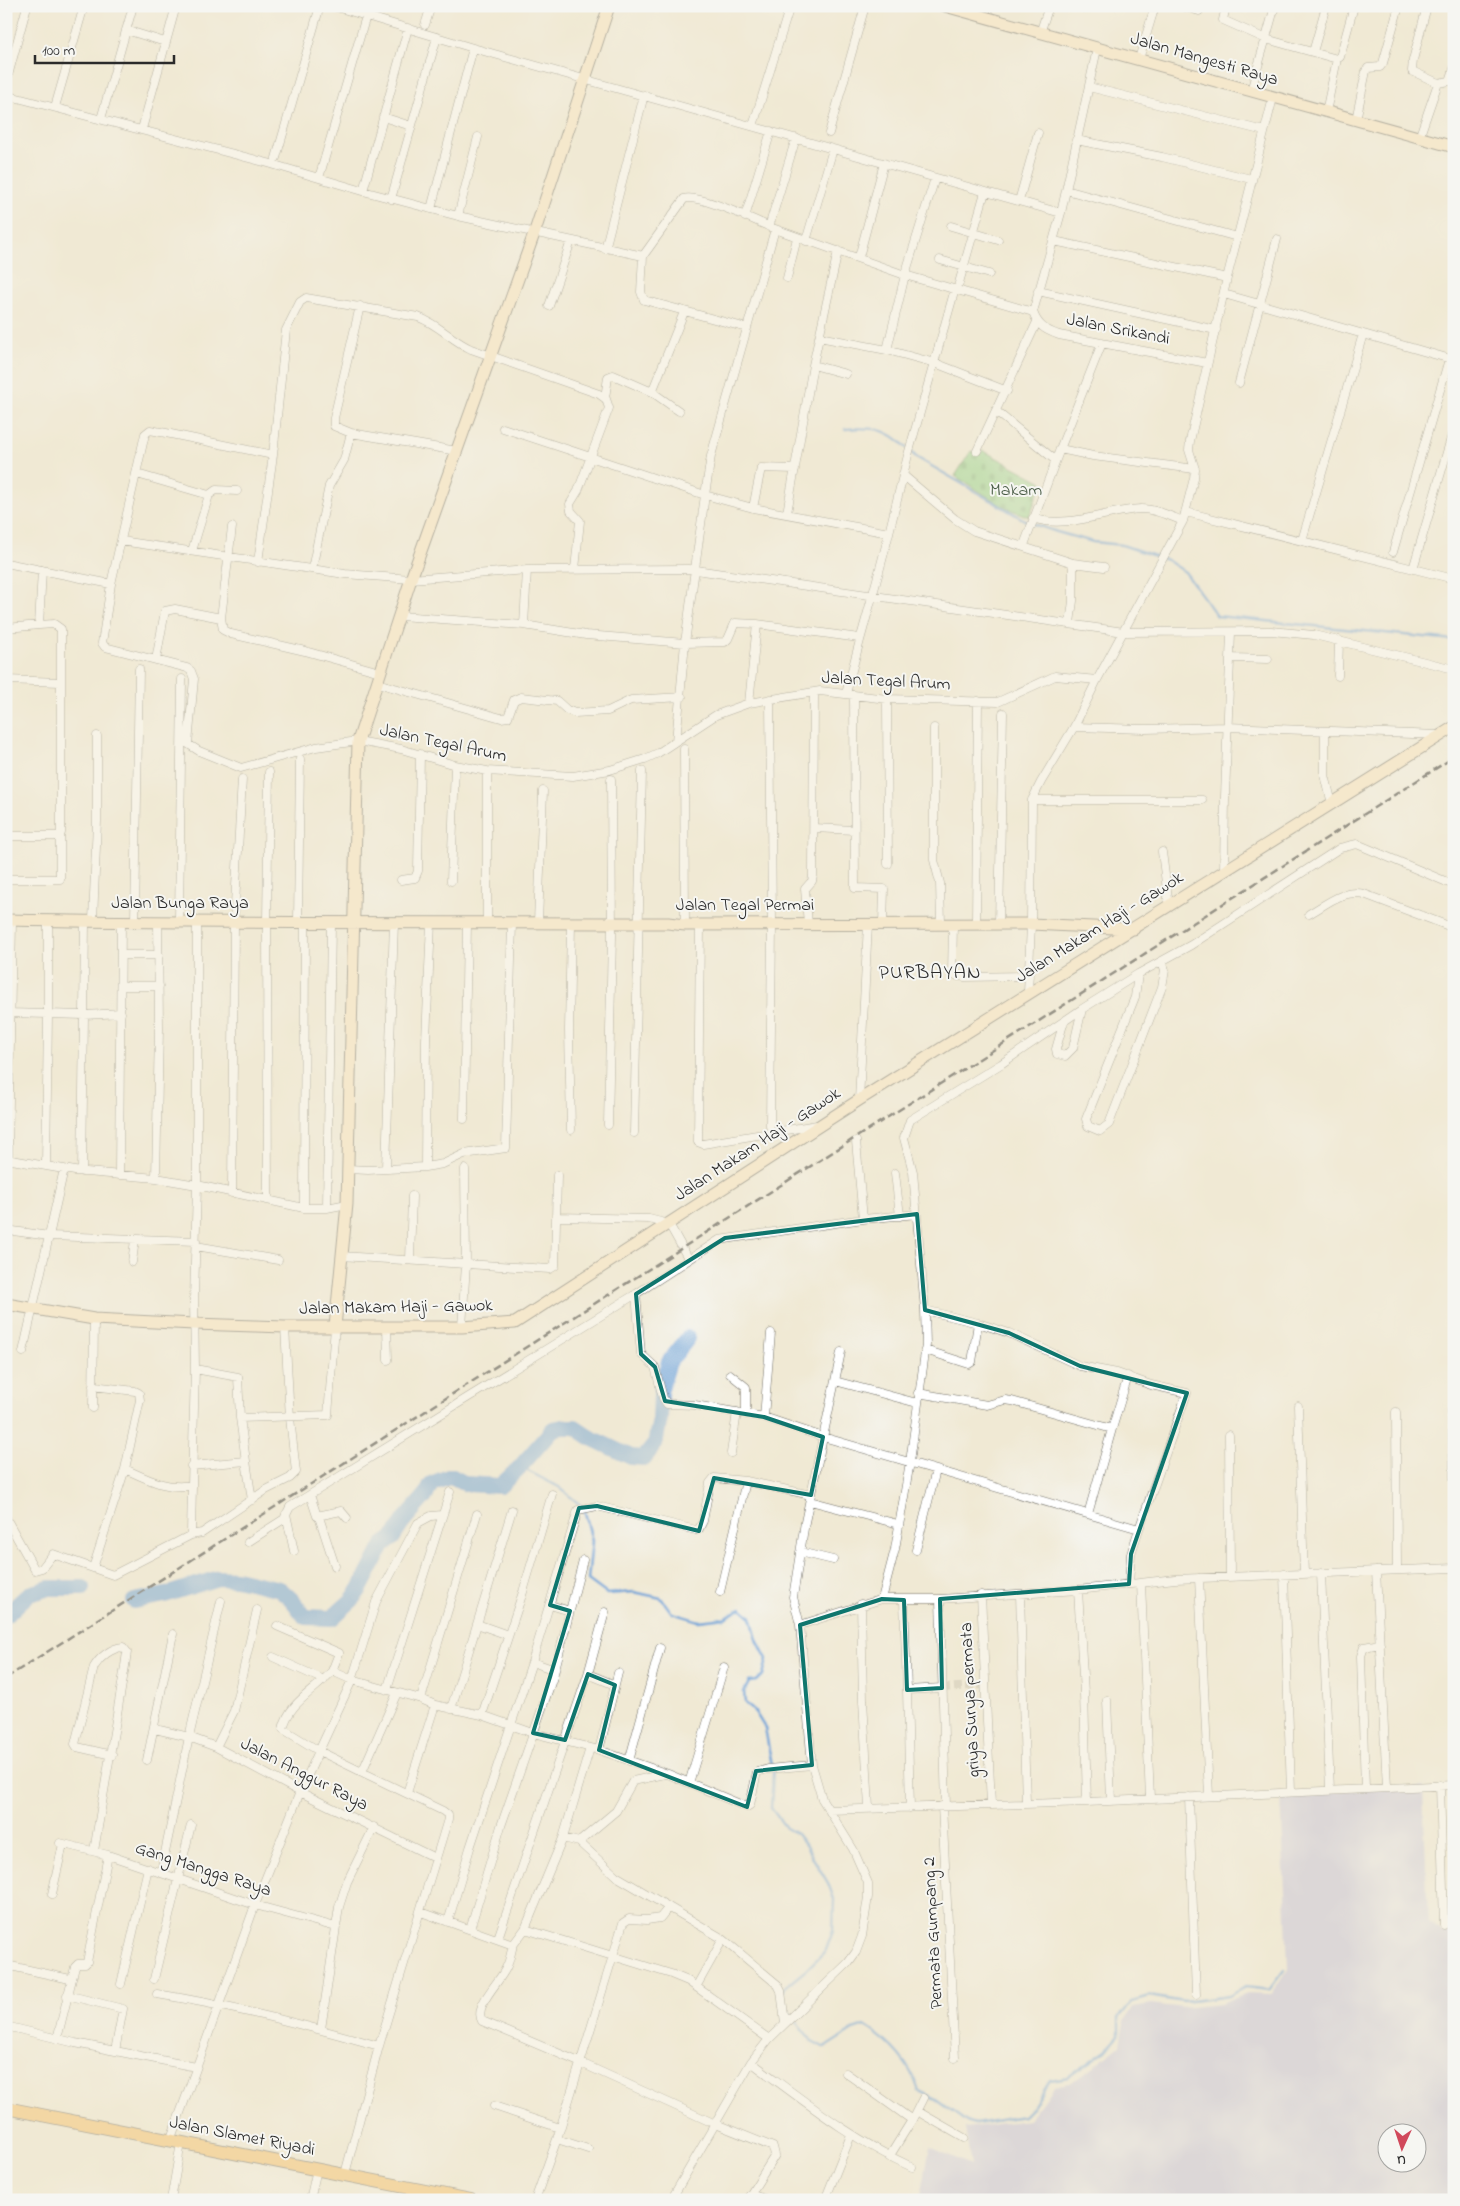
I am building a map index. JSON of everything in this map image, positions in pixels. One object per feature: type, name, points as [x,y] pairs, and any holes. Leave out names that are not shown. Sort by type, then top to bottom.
[{"type":"main road","name":"Jalan Slamet Riyadi","points":[[6,2108],[344,2174],[458,2199],[471,2200]]},
{"type":"street","points":[[6,83],[27,6]]},
{"type":"street","points":[[55,107],[84,6]]},
{"type":"street","points":[[101,119],[132,6]]},
{"type":"street","points":[[142,129],[176,6]]},
{"type":"street","points":[[276,158],[320,6]]},
{"type":"street","points":[[333,6],[473,48],[1061,213]]},
{"type":"street","points":[[426,25],[431,6]]},
{"type":"street","points":[[240,1418],[290,1418],[328,1415],[347,1204],[358,741],[411,579],[534,234],[609,6]]},
{"type":"street","points":[[753,126],[790,6]]},
{"type":"street","points":[[829,133],[865,6]]},
{"type":"street","name":"Jalan Mangesti Raya","points":[[947,6],[973,10],[1040,33],[1454,147]]},
{"type":"street","points":[[1040,33],[1049,6]]},
{"type":"street","points":[[1139,59],[1155,6]]},
{"type":"street","points":[[1182,6],[1199,10],[1202,6]]},
{"type":"street","points":[[1226,6],[1223,20],[1266,39],[1337,59]]},
{"type":"street","points":[[1251,91],[1274,6]]},
{"type":"street","points":[[1314,52],[1326,6]]},
{"type":"street","points":[[1326,112],[1337,59],[1340,57],[1354,6]]},
{"type":"street","points":[[1356,120],[1367,69],[1380,67],[1383,63],[1399,6]]},
{"type":"street","points":[[1427,6],[1412,71],[1438,83],[1450,81],[1454,69]]},
{"type":"street","points":[[319,178],[366,16]]},
{"type":"street","points":[[363,191],[408,28]]},
{"type":"street","points":[[126,30],[165,42]]},
{"type":"street","points":[[391,198],[436,37]]},
{"type":"street","points":[[431,209],[473,48]]},
{"type":"street","points":[[978,451],[1037,322],[1033,312],[1061,213],[1097,49]]},
{"type":"street","points":[[1419,138],[1438,83]]},
{"type":"street","points":[[1089,87],[1264,132]]},
{"type":"street","points":[[6,95],[142,129],[458,216],[534,234],[643,256]]},
{"type":"street","points":[[605,249],[644,95]]},
{"type":"street","points":[[1028,993],[1031,924],[1032,800],[1074,727],[1097,680],[1164,558],[1186,512],[1194,484],[1195,469],[1189,445],[1227,278],[1273,98]]},
{"type":"street","points":[[383,118],[411,126]]},
{"type":"street","points":[[745,217],[771,131]]},
{"type":"street","points":[[1018,201],[1038,133]]},
{"type":"street","points":[[458,216],[478,137]]},
{"type":"street","points":[[676,741],[682,697],[685,643],[711,456],[747,328],[796,138]]},
{"type":"street","points":[[1076,140],[1162,157],[1251,179]]},
{"type":"street","points":[[806,241],[834,149]]},
{"type":"street","points":[[859,257],[884,163]]},
{"type":"street","points":[[887,350],[905,275],[935,178]]},
{"type":"street","points":[[1066,190],[1237,237]]},
{"type":"street","points":[[883,924],[884,889],[855,888],[850,695],[859,638],[874,594],[908,455],[985,192]]},
{"type":"street","points":[[747,328],[646,302],[642,298],[643,256],[686,198],[703,200],[797,238],[859,257],[905,275],[957,286],[1033,312]]},
{"type":"street","points":[[951,226],[998,240]]},
{"type":"street","points":[[787,278],[797,238]]},
{"type":"street","points":[[1239,382],[1277,239]]},
{"type":"street","points":[[549,306],[571,241]]},
{"type":"street","points":[[1054,241],[1227,278]]},
{"type":"street","points":[[786,514],[813,365],[838,251]]},
{"type":"street","points":[[940,260],[989,274]]},
{"type":"street","points":[[1038,291],[1216,330]]},
{"type":"street","points":[[1224,294],[1451,359],[1393,552]]},
{"type":"street","points":[[258,562],[273,455],[284,342],[288,325],[296,308],[302,300],[309,298],[427,320],[461,344],[605,398],[609,408],[578,491],[570,504],[571,511],[580,521],[575,569]]},
{"type":"street","points":[[360,306],[334,424],[336,428],[351,433],[456,451]]},
{"type":"street","points":[[652,392],[684,312]]},
{"type":"street","name":"Jalan Srikandi","points":[[1037,322],[1048,331],[1208,363]]},
{"type":"street","points":[[1303,536],[1363,334]]},
{"type":"street","points":[[819,337],[887,350],[936,363],[1007,391]]},
{"type":"street","points":[[1024,546],[1055,460],[1102,343]]},
{"type":"street","points":[[813,365],[846,374]]},
{"type":"street","points":[[605,398],[608,377],[611,375],[652,392],[679,411]]},
{"type":"street","points":[[996,412],[1055,460]]},
{"type":"street","points":[[503,428],[706,495],[753,508],[889,533]]},
{"type":"street","points":[[1413,569],[1454,428]]},
{"type":"street","points":[[221,618],[175,609],[165,611],[156,660],[103,646],[111,584],[145,436],[150,430],[273,455]]},
{"type":"street","points":[[312,569],[329,486],[344,460],[351,433]]},
{"type":"street","points":[[1060,449],[1093,456],[1195,469]]},
{"type":"street","points":[[753,508],[761,468],[795,469]]},
{"type":"street","points":[[137,474],[208,495]]},
{"type":"street","points":[[903,475],[966,526],[993,538],[1024,546],[1072,563],[1104,567]]},
{"type":"street","points":[[192,551],[208,495],[216,490],[237,491]]},
{"type":"street","points":[[1032,521],[1099,518],[1142,509],[1183,520]]},
{"type":"street","points":[[1186,512],[1454,579]]},
{"type":"street","points":[[232,527],[221,618],[222,628],[231,634],[306,651],[379,678],[501,718],[508,718],[512,702],[518,698],[558,701],[566,710],[575,713],[608,710],[627,700],[682,697]]},
{"type":"street","points":[[121,541],[258,562],[411,579],[527,570],[694,570],[874,594],[1124,632],[1292,632],[1339,640],[1454,668]]},
{"type":"street","points":[[6,563],[111,584]]},
{"type":"street","points":[[1070,623],[1073,601],[1072,563]]},
{"type":"street","points":[[39,625],[42,570]]},
{"type":"street","points":[[524,625],[527,570]]},
{"type":"street","points":[[400,616],[524,625],[586,635],[685,643],[725,642],[735,623],[757,624],[859,638]]},
{"type":"street","points":[[6,879],[60,879],[61,629],[54,624],[7,628]]},
{"type":"street","points":[[749,703],[757,624]]},
{"type":"street","points":[[1224,872],[1227,727],[1232,658],[1231,632]]},
{"type":"street","points":[[1338,676],[1339,640]]},
{"type":"street","points":[[1232,658],[1268,659]]},
{"type":"street","name":"Jalan Tegal Arum","points":[[156,660],[187,668],[194,674],[189,746],[237,767],[246,767],[316,747],[358,741],[486,771],[565,776],[589,774],[645,759],[658,753],[716,715],[749,703],[770,699],[814,692],[887,699],[1002,701],[1055,676],[1097,680]]},
{"type":"street","points":[[135,921],[139,669]]},
{"type":"street","points":[[179,921],[182,679]]},
{"type":"street","points":[[6,680],[60,682]]},
{"type":"street","points":[[808,924],[805,889],[813,879],[814,692]]},
{"type":"street","points":[[770,699],[772,924],[770,1126]]},
{"type":"street","points":[[887,699],[888,864]]},
{"type":"street","points":[[976,924],[978,701]]},
{"type":"street","points":[[999,924],[1002,713]]},
{"type":"street","points":[[1074,727],[1145,729],[1227,727],[1439,735]]},
{"type":"street","name":"Jalan Makam Haji - Gawok","points":[[6,1304],[94,1319],[194,1324],[335,1327],[462,1326],[516,1322],[821,1124],[1454,727]]},
{"type":"street","points":[[934,728],[934,860],[940,883],[941,924]]},
{"type":"street","points":[[1325,731],[1325,775],[1332,804]]},
{"type":"street","points":[[82,1172],[84,1015],[97,821],[97,736]]},
{"type":"street","points":[[684,749],[685,925]]},
{"type":"street","points":[[402,880],[415,878],[418,871],[420,754]]},
{"type":"street","points":[[300,758],[304,1208]]},
{"type":"street","points":[[451,881],[455,765]]},
{"type":"street","points":[[486,771],[487,922]]},
{"type":"street","points":[[634,1133],[642,771]]},
{"type":"street","points":[[268,1200],[267,922],[269,772]]},
{"type":"street","points":[[232,1193],[234,922],[242,779]]},
{"type":"street","points":[[608,1125],[611,780]]},
{"type":"street","points":[[538,922],[543,790]]},
{"type":"street","points":[[1032,800],[1202,800]]},
{"type":"street","points":[[814,828],[854,830]]},
{"type":"street","points":[[6,836],[60,835]]},
{"type":"street","points":[[882,1599],[910,1462],[925,1350],[925,1310],[913,1172],[904,1138],[910,1120],[1001,1064],[1082,1009],[1138,974],[1191,945],[1346,845],[1357,844],[1454,885]]},
{"type":"street","points":[[1162,852],[1170,906]]},
{"type":"street","points":[[1309,914],[1345,893],[1353,892],[1364,894],[1454,928]]},
{"type":"street","points":[[9,920],[7,1159],[82,1172],[156,1178],[304,1208],[328,1208],[347,1204]]},
{"type":"street","name":"Jalan Bunga Raya","points":[[9,920],[354,924]]},
{"type":"street","points":[[46,1166],[48,921]]},
{"type":"street","points":[[119,1175],[122,921]]},
{"type":"street","points":[[156,1178],[159,986],[158,921]]},
{"type":"street","points":[[191,1535],[197,1185],[197,921]]},
{"type":"street","points":[[386,1168],[394,922]]},
{"type":"street","name":"Jalan Tegal Permai","points":[[354,924],[394,922],[638,923],[685,925],[1031,924],[1135,928]]},
{"type":"street","points":[[425,1167],[426,1040],[431,922]]},
{"type":"street","points":[[464,1119],[467,922]]},
{"type":"street","points":[[348,1169],[425,1167],[443,1164],[464,1154],[506,1148],[512,922]]},
{"type":"street","points":[[328,1208],[331,923]]},
{"type":"street","points":[[571,923],[569,1030],[571,1130]]},
{"type":"street","points":[[859,1100],[868,924]]},
{"type":"street","points":[[953,924],[952,975],[965,977],[1029,976]]},
{"type":"street","points":[[700,925],[698,1142],[703,1144],[821,1124]]},
{"type":"street","points":[[122,955],[159,955]]},
{"type":"street","points":[[1138,974],[1135,996],[1086,1119],[1088,1126],[1100,1132],[1108,1124],[1162,987],[1165,970],[1162,961]]},
{"type":"street","points":[[122,986],[159,986]]},
{"type":"street","points":[[1064,1021],[1056,1049],[1057,1054],[1065,1056],[1073,1048],[1082,1009]]},
{"type":"street","points":[[9,1013],[84,1015],[121,1013]]},
{"type":"street","points":[[856,1141],[863,1219]]},
{"type":"street","points":[[24,1352],[64,1169]]},
{"type":"street","points":[[462,1326],[466,1264],[465,1169]]},
{"type":"street","points":[[895,1172],[900,1216]]},
{"type":"street","points":[[341,1256],[553,1268],[556,1262],[557,1175]]},
{"type":"street","points":[[410,1260],[412,1196]]},
{"type":"street","points":[[248,1542],[284,1519],[290,1506],[636,1294],[710,1244],[726,1238],[863,1219],[917,1214]]},
{"type":"street","points":[[557,1217],[649,1219],[669,1224],[688,1258]]},
{"type":"street","points":[[6,1230],[49,1236],[196,1243],[278,1260]]},
{"type":"street","points":[[132,1262],[135,1240]]},
{"type":"street","points":[[636,1294],[641,1354],[655,1368],[665,1402],[669,1405],[695,1405],[764,1417],[823,1437],[1139,1529]]},
{"type":"street","points":[[925,1310],[1009,1333],[1080,1366],[1128,1376],[1187,1393],[1139,1529],[1130,1561],[1129,1584]]},
{"type":"street","points":[[93,1408],[94,1319]]},
{"type":"street","points":[[925,1350],[969,1364],[972,1362],[978,1323]]},
{"type":"street","points":[[387,1326],[388,1360]]},
{"type":"street","points":[[6,1518],[35,1570],[42,1568],[53,1554],[109,1575],[116,1574],[191,1535],[202,1533],[290,1478],[296,1472],[290,1418],[285,1327]]},
{"type":"street","points":[[764,1417],[771,1334]]},
{"type":"street","points":[[671,2200],[751,2062],[769,2038],[805,2006],[848,1963],[856,1952],[862,1936],[868,1898],[868,1883],[864,1870],[822,1799],[812,1765],[800,1624],[793,1596],[800,1552],[841,1352]]},
{"type":"street","points":[[195,1369],[238,1377],[240,1418],[252,1500]]},
{"type":"street","points":[[730,1374],[746,1387],[746,1414]]},
{"type":"street","points":[[1088,1514],[1128,1376]]},
{"type":"street","points":[[835,1381],[917,1403]]},
{"type":"street","points":[[93,1386],[135,1391],[139,1394],[140,1400],[125,1469],[93,1568]]},
{"type":"street","points":[[918,1394],[987,1405],[1005,1400],[1012,1401],[1112,1429]]},
{"type":"street","points":[[1298,1406],[1304,1574]]},
{"type":"street","points":[[1452,1410],[1454,1478]]},
{"type":"street","points":[[731,1453],[737,1412]]},
{"type":"street","points":[[1396,1412],[1397,1570]]},
{"type":"street","points":[[1229,1435],[1230,1576]]},
{"type":"street","points":[[191,1466],[246,1461]]},
{"type":"street","points":[[125,1469],[165,1486],[181,1488],[192,1485]]},
{"type":"street","points":[[916,1550],[936,1470]]},
{"type":"street","points":[[448,1922],[470,1848],[512,1726],[579,1508],[597,1506],[696,1530],[699,1529],[703,1521],[711,1480],[720,1478],[746,1481],[898,1524]]},
{"type":"street","points":[[720,1592],[746,1481]]},
{"type":"street","points":[[388,1690],[450,1492]]},
{"type":"street","points":[[482,1716],[552,1494]]},
{"type":"street","points":[[310,1495],[335,1566]]},
{"type":"street","points":[[451,1709],[512,1510]]},
{"type":"street","points":[[319,1517],[341,1511],[347,1518]]},
{"type":"street","points":[[286,1514],[294,1551]]},
{"type":"street","points":[[420,1699],[477,1514]]},
{"type":"street","points":[[171,2200],[176,2142],[196,2067],[255,1905],[300,1792],[352,1680],[376,1602],[387,1578],[418,1523],[431,1516],[442,1515]]},
{"type":"street","points":[[800,1552],[833,1560]]},
{"type":"street","points":[[470,1929],[501,1826],[554,1670],[583,1560]]},
{"type":"street","points":[[800,1624],[882,1599],[940,1599],[1020,1594],[1230,1576],[1454,1568]]},
{"type":"street","points":[[1376,1571],[1387,1788]]},
{"type":"street","points":[[1321,1573],[1330,1790]]},
{"type":"street","points":[[1284,1574],[1291,1792]]},
{"type":"street","points":[[1199,1578],[1208,1796]]},
{"type":"street","points":[[1141,1583],[1150,1799]]},
{"type":"street","points":[[1078,1590],[1084,1693],[1087,1802]]},
{"type":"street","points":[[1020,1594],[1026,1803]]},
{"type":"street","name":"griya Surya permata","points":[[981,1595],[991,1804]]},
{"type":"street","name":"Permata Gumpang 2","points":[[940,1599],[944,1806],[955,2058]]},
{"type":"street","points":[[904,1600],[910,1808]]},
{"type":"street","points":[[162,1872],[189,1737],[221,1601]]},
{"type":"street","points":[[861,1604],[869,1808]]},
{"type":"street","points":[[550,1605],[570,1611]]},
{"type":"street","points":[[216,1747],[234,1711],[257,1610]]},
{"type":"street","points":[[498,1938],[588,1674],[605,1612]]},
{"type":"street","points":[[477,1624],[508,1635]]},
{"type":"street","points":[[277,1626],[339,1653],[332,1671],[290,1710],[284,1729],[320,1751],[408,1793],[448,1815],[447,1826],[435,1858],[421,1912],[379,2046],[344,2174]]},
{"type":"street","points":[[147,1760],[155,1729],[173,1634]]},
{"type":"street","points":[[1365,1789],[1361,1656],[1364,1647],[1380,1644]]},
{"type":"street","points":[[94,1851],[112,1754],[127,1652],[123,1647],[118,1647],[100,1658],[94,1667],[75,1744],[77,1747],[112,1754]]},
{"type":"street","points":[[629,1761],[660,1648]]},
{"type":"street","points":[[274,1657],[324,1680]]},
{"type":"street","points":[[532,1662],[554,1670]]},
{"type":"street","points":[[689,1783],[724,1668]]},
{"type":"street","points":[[332,1671],[352,1680],[420,1699],[434,1705],[482,1716],[533,1733],[599,1750],[668,1774],[747,1807],[750,1805],[756,1773],[768,1769],[812,1765]]},
{"type":"street","points":[[599,1750],[618,1672]]},
{"type":"street","points":[[588,1674],[615,1685]]},
{"type":"street","points":[[908,1690],[942,1688]]},
{"type":"street","points":[[362,1772],[396,1693]]},
{"type":"street","points":[[1107,1700],[1111,1800]]},
{"type":"street","points":[[408,1793],[434,1705]]},
{"type":"street","name":"Jalan Anggur Raya","points":[[155,1729],[189,1737],[216,1747],[300,1792],[435,1858]]},
{"type":"street","points":[[590,1748],[563,1838],[525,1929],[514,1945],[506,1969],[482,2006],[480,2019],[487,2024],[579,2062],[716,2125],[773,2147],[775,2155],[749,2197],[767,2200]]},
{"type":"street","points":[[579,1842],[616,1811],[633,1781],[668,1774]]},
{"type":"street","points":[[1440,1785],[1444,1925]]},
{"type":"street","points":[[828,1810],[1087,1802],[1454,1785]]},
{"type":"street","points":[[1189,1797],[1196,1995]]},
{"type":"street","points":[[154,1979],[190,1825]]},
{"type":"street","points":[[321,2029],[339,1908],[347,1882],[374,1827]]},
{"type":"street","points":[[563,1838],[579,1842],[616,1876],[723,1940],[778,1985],[787,2022]]},
{"type":"street","name":"Gang Mangga Raya","points":[[52,1894],[62,1843],[162,1872],[255,1905],[336,1927]]},
{"type":"street","points":[[57,2038],[70,1979],[76,1964],[85,1964],[87,1962],[108,1855]]},
{"type":"street","points":[[121,1984],[148,1868]]},
{"type":"street","points":[[535,2200],[557,2139],[579,2062],[625,1920],[629,1918],[647,1920],[660,1918],[669,1907]]},
{"type":"street","points":[[421,1912],[514,1945]]},
{"type":"street","points":[[525,1929],[671,1974],[696,1987],[769,2038]]},
{"type":"street","points":[[696,1987],[723,1940]]},
{"type":"street","points":[[6,1965],[70,1979]]},
{"type":"street","points":[[67,1994],[123,2009],[116,2051]]},
{"type":"street","points":[[157,1994],[220,2005],[321,2029],[379,2046]]},
{"type":"street","points":[[6,2026],[196,2067]]},
{"type":"street","points":[[751,2062],[851,2135],[889,2157],[912,2167]]},
{"type":"street","points":[[846,2073],[912,2120]]},
{"type":"street","points":[[889,2157],[923,2098]]},
{"type":"street","points":[[494,2106],[560,2128]]},
{"type":"street","points":[[917,2111],[964,2138]]},
{"type":"street","points":[[825,2200],[851,2135]]},
{"type":"street","points":[[557,2139],[588,2149]]},
{"type":"street","points":[[310,2200],[317,2169]]},
{"type":"highlighted area","points":[[917,1214],[925,1310],[1009,1333],[1080,1366],[1187,1393],[1131,1554],[1129,1584],[940,1599],[942,1688],[907,1690],[904,1600],[882,1599],[800,1625],[812,1765],[756,1771],[747,1807],[599,1750],[615,1685],[588,1674],[565,1740],[533,1733],[570,1611],[550,1605],[579,1508],[597,1506],[699,1531],[714,1478],[811,1495],[823,1437],[764,1417],[665,1401],[655,1367],[641,1354],[636,1294],[725,1238]]},
{"type":"shaded area","points":[[1423,1787],[1428,1922],[1443,1932],[1454,1932],[1454,2200],[918,2200],[922,2191],[930,2147],[971,2165],[965,2128],[1028,2120],[1055,2086],[1073,2082],[1120,2045],[1124,2023],[1133,2007],[1151,2004],[1183,2008],[1221,2004],[1247,1994],[1271,1995],[1288,1969],[1281,1793]]},
{"type":"green space","name":"Makam","points":[[982,450],[1042,482],[1029,517],[1004,507],[955,476],[971,451],[979,454]]},
{"type":"waterway","points":[[845,429],[863,428],[886,432],[907,448]]},
{"type":"waterway","points":[[911,452],[916,457],[1028,522],[1093,542],[1122,545],[1167,560],[1185,572],[1217,616],[1454,640]]},
{"type":"waterway","points":[[661,1388],[669,1362],[688,1338]]},
{"type":"waterway","points":[[134,1601],[165,1595],[218,1578],[236,1579],[280,1589],[292,1600],[305,1617],[332,1618],[352,1600],[360,1589],[383,1545],[392,1539],[405,1519],[426,1495],[431,1484],[451,1476],[466,1484],[500,1486],[520,1467],[553,1429],[563,1427],[575,1427],[593,1439],[631,1457],[644,1458],[655,1444],[660,1419],[661,1395]]},
{"type":"waterway","points":[[520,1467],[559,1487],[584,1508],[592,1541],[588,1580],[607,1594],[634,1592],[661,1598],[672,1613],[699,1621],[725,1618],[741,1608],[751,1617],[757,1640],[767,1659],[763,1675],[757,1681],[749,1682],[744,1692],[745,1703],[755,1712],[765,1728],[773,1771],[771,1808],[786,1828],[797,1834],[804,1843],[828,1883],[834,1899],[833,1931],[826,1950],[784,1988],[784,1991]]},
{"type":"waterway","points":[[6,1615],[29,1594],[49,1588],[83,1588]]},
{"type":"waterway","points":[[785,2008],[812,2041],[825,2048],[853,2030],[865,2026],[891,2046],[905,2062],[919,2091],[936,2099],[968,2122],[975,2124],[1024,2116],[1033,2107],[1050,2080],[1068,2077],[1106,2050],[1119,2035],[1119,2018],[1132,2001],[1149,1996],[1184,2002],[1229,1996],[1246,1987],[1269,1990],[1284,1970]]},
{"type":"tunnel","points":[[942,1688],[986,1685]]},
{"type":"railway","points":[[6,1678],[1454,757]]},
{"type":"district","name":"PURBAYAN","points":[[930,973]]}]
